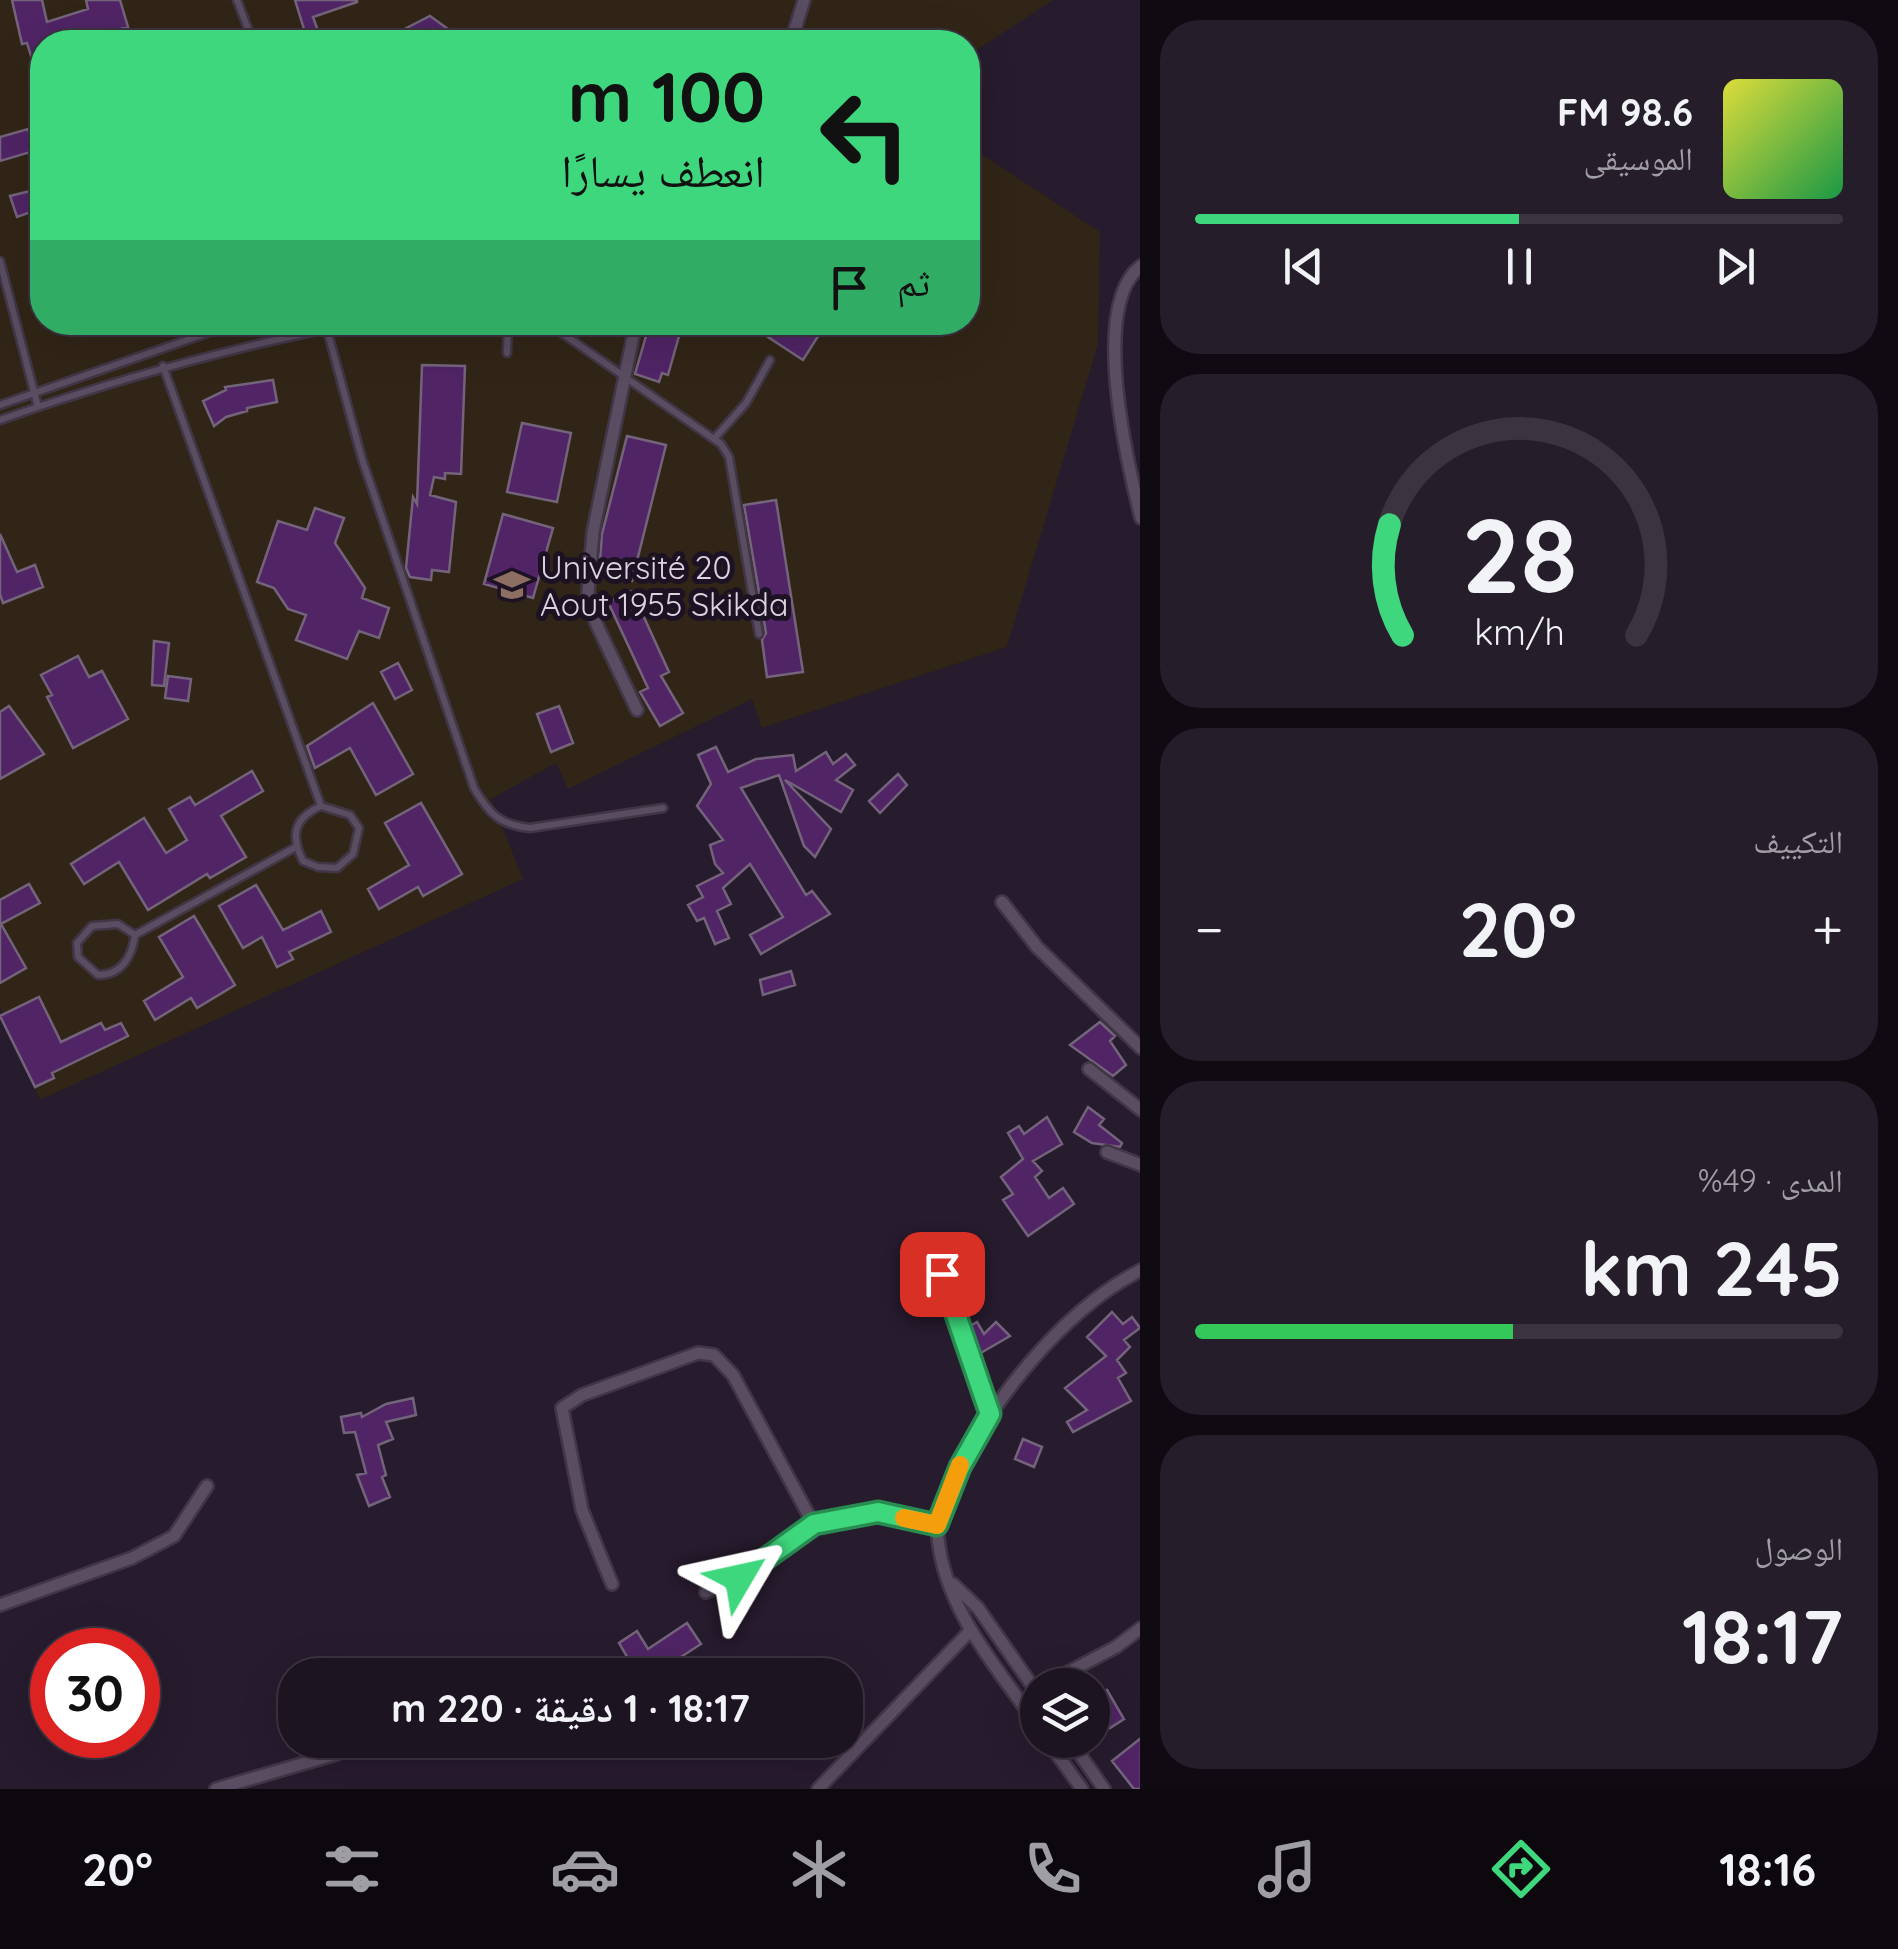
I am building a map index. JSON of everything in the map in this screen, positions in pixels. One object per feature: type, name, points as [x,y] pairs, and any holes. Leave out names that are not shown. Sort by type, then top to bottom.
[{"type":"street","points":[[795,30],[804,0]]},
{"type":"street","points":[[1140,266],[1120,292],[1116,362],[1119,406],[1140,518]]},
{"type":"street","points":[[633,335],[593,532],[588,593],[596,623],[636,710]]},
{"type":"street","points":[[1002,902],[1037,947],[1140,1048]]},
{"type":"street","points":[[1090,1069],[1140,1110]]},
{"type":"street","points":[[1106,1152],[1140,1165]]},
{"type":"street","points":[[1020,1700],[971,1630],[942,1561],[937,1525],[960,1467],[990,1414],[1056,1337],[1094,1302],[1140,1270]]},
{"type":"street","points":[[942,1274],[990,1414]]},
{"type":"street","points":[[612,1584],[582,1510],[562,1408],[582,1395],[698,1354],[714,1355],[733,1375],[814,1524]]},
{"type":"street","points":[[0,1605],[132,1558],[174,1536],[206,1486]]},
{"type":"street","points":[[706,1592],[739,1578],[814,1524],[878,1512],[937,1525]]},
{"type":"street","points":[[950,1581],[978,1608],[1022,1668]]},
{"type":"street","points":[[1077,1668],[1116,1647],[1140,1628]]},
{"type":"street","points":[[818,1789],[971,1630]]},
{"type":"street","points":[[216,1789],[322,1758]]},
{"type":"street","points":[[1060,1758],[1082,1789]]},
{"type":"street","points":[[1082,1758],[1104,1789]]},
{"type":"lane","points":[[237,0],[249,30]]},
{"type":"lane","points":[[0,261],[38,407]]},
{"type":"lane","points":[[0,405],[202,335]]},
{"type":"lane","points":[[0,420],[163,366],[289,335]]},
{"type":"lane","points":[[328,335],[362,459],[474,788],[485,807],[494,818],[511,826],[530,828],[663,808]]},
{"type":"lane","points":[[507,353],[508,335]]},
{"type":"lane","points":[[565,335],[714,439],[729,457],[758,634]]},
{"type":"lane","points":[[714,439],[746,403],[770,360]]},
{"type":"lane","points":[[163,366],[320,806]]},
{"type":"lane","points":[[320,806],[350,815],[359,828],[354,854],[337,868],[303,861],[296,847],[295,828],[304,813],[320,806]]},
{"type":"lane","points":[[135,935],[118,924],[92,926],[77,942],[78,957],[89,970],[106,975],[128,960],[135,935],[296,847]]},
{"type":"shaded area","name":"Université 20 Aout 1955 Skikda","points":[[0,0],[1053,0],[980,48],[980,30],[30,30],[30,335],[980,335],[980,153],[1100,232],[1098,344],[1007,647],[762,728],[752,699],[568,789],[556,763],[491,799],[523,879],[40,1100],[0,1007]]},
{"type":"building","points":[[12,0],[42,0],[47,22],[88,9],[86,0],[120,0],[128,27],[30,30],[30,53],[27,43],[22,44]]},
{"type":"building","points":[[295,0],[357,0],[313,17],[318,30],[304,30]]},
{"type":"building","points":[[430,16],[449,30],[403,30]]},
{"type":"building","points":[[28,129],[30,152],[0,161],[0,137]]},
{"type":"building","points":[[30,191],[30,212],[17,217],[10,196]]},
{"type":"building","points":[[643,335],[679,335],[668,375],[662,373],[659,382],[635,374],[646,336]]},
{"type":"building","points":[[769,335],[819,335],[803,360]]},
{"type":"building","points":[[422,365],[465,366],[461,474],[445,473],[445,479],[434,477],[430,495],[456,502],[449,572],[432,570],[431,580],[410,577],[406,568],[413,497],[417,504]]},
{"type":"building","points":[[273,380],[277,402],[247,408],[214,426],[203,401],[226,390],[225,387]]},
{"type":"building","points":[[522,423],[571,433],[557,502],[507,492]]},
{"type":"building","points":[[627,436],[666,445],[632,581],[599,573],[602,534]]},
{"type":"building","points":[[776,500],[803,672],[767,677],[762,640],[766,633],[744,505]]},
{"type":"building","points":[[315,508],[344,518],[335,543],[365,588],[362,598],[389,608],[379,638],[359,631],[347,659],[296,640],[306,615],[288,609],[274,588],[257,582],[278,521],[307,530]]},
{"type":"building","points":[[503,514],[553,528],[533,598],[484,584]]},
{"type":"building","points":[[0,534],[17,572],[35,565],[43,587],[3,603],[0,594]]},
{"type":"building","points":[[632,591],[669,672],[661,676],[683,713],[660,726],[640,692],[648,688],[608,602]]},
{"type":"building","points":[[154,641],[169,643],[164,686],[152,685]]},
{"type":"building","points":[[78,656],[89,677],[102,671],[128,719],[73,748],[47,697],[52,695],[41,675]]},
{"type":"building","points":[[398,663],[412,690],[395,699],[381,672]]},
{"type":"building","points":[[168,676],[191,679],[188,701],[165,698]]},
{"type":"building","points":[[373,703],[413,774],[376,795],[350,748],[315,768],[307,746]]},
{"type":"building","points":[[9,706],[44,754],[0,779],[0,712]]},
{"type":"building","points":[[559,706],[573,743],[551,752],[537,714]]},
{"type":"building","points":[[716,747],[728,772],[756,759],[793,755],[796,771],[826,752],[833,764],[846,754],[855,765],[836,780],[853,790],[841,812],[785,780],[831,829],[815,857],[804,846],[779,775],[741,788],[806,895],[812,891],[830,914],[761,954],[750,935],[783,917],[750,864],[723,888],[731,904],[717,911],[729,938],[715,944],[704,918],[697,921],[688,905],[703,897],[697,886],[723,873],[715,864],[710,845],[723,840],[697,806],[711,784],[698,755]]},
{"type":"building","points":[[252,771],[263,791],[221,816],[246,857],[210,878],[207,874],[148,910],[119,862],[84,884],[71,864],[144,818],[166,853],[187,840],[169,809],[190,797],[195,805]]},
{"type":"building","points":[[898,774],[907,785],[880,813],[869,801]]},
{"type":"building","points":[[421,803],[462,874],[423,896],[418,887],[379,909],[368,889],[409,865],[385,823]]},
{"type":"building","points":[[29,884],[40,903],[1,924],[26,968],[0,983],[0,900]]},
{"type":"building","points":[[256,885],[283,930],[321,911],[331,932],[289,952],[293,959],[277,967],[262,937],[243,948],[219,906]]},
{"type":"building","points":[[194,916],[235,985],[197,1008],[191,998],[155,1020],[144,1001],[183,977],[159,937]]},
{"type":"building","points":[[791,971],[795,985],[763,995],[760,980]]},
{"type":"building","points":[[39,997],[61,1042],[101,1023],[105,1030],[121,1023],[128,1036],[52,1073],[54,1078],[35,1087],[0,1016]]},
{"type":"building","points":[[1100,1022],[1115,1036],[1110,1041],[1126,1065],[1113,1076],[1070,1045]]},
{"type":"building","points":[[1088,1107],[1104,1119],[1099,1125],[1122,1143],[1120,1147],[1092,1143],[1074,1132]]},
{"type":"building","points":[[1047,1117],[1062,1144],[1033,1161],[1042,1171],[1035,1177],[1049,1198],[1063,1188],[1074,1204],[1028,1236],[1003,1200],[1013,1194],[1001,1177],[1023,1159],[1008,1133],[1019,1126],[1024,1134]]},
{"type":"building","points":[[1112,1312],[1123,1324],[1132,1317],[1140,1328],[1124,1340],[1130,1347],[1117,1360],[1126,1373],[1118,1378],[1131,1401],[1073,1432],[1067,1422],[1087,1410],[1065,1388],[1106,1356],[1087,1337]]},
{"type":"building","points":[[977,1322],[984,1334],[996,1322],[1010,1336],[979,1354],[970,1326]]},
{"type":"building","points":[[413,1398],[416,1415],[386,1422],[393,1439],[378,1445],[386,1475],[382,1477],[390,1497],[369,1506],[357,1475],[366,1473],[355,1432],[344,1433],[341,1417],[361,1413],[362,1417],[386,1404]]},
{"type":"building","points":[[1023,1439],[1042,1447],[1034,1467],[1015,1459]]},
{"type":"building","points":[[687,1623],[701,1644],[679,1658],[628,1658],[619,1643],[637,1631],[648,1649]]},
{"type":"building","points":[[1110,1695],[1124,1719],[1110,1728]]},
{"type":"building","points":[[1140,1739],[1140,1789],[1134,1789],[1112,1761]]},
{"type":"slow traffic","points":[[904,1518],[937,1525],[960,1465]]},
{"type":"place","name":"Université 20 Aout 1955 Skikda","points":[[512,585]]},
{"type":"route","points":[[739,1578],[814,1524],[878,1512],[937,1525],[960,1467],[990,1414],[942,1274]]}]
